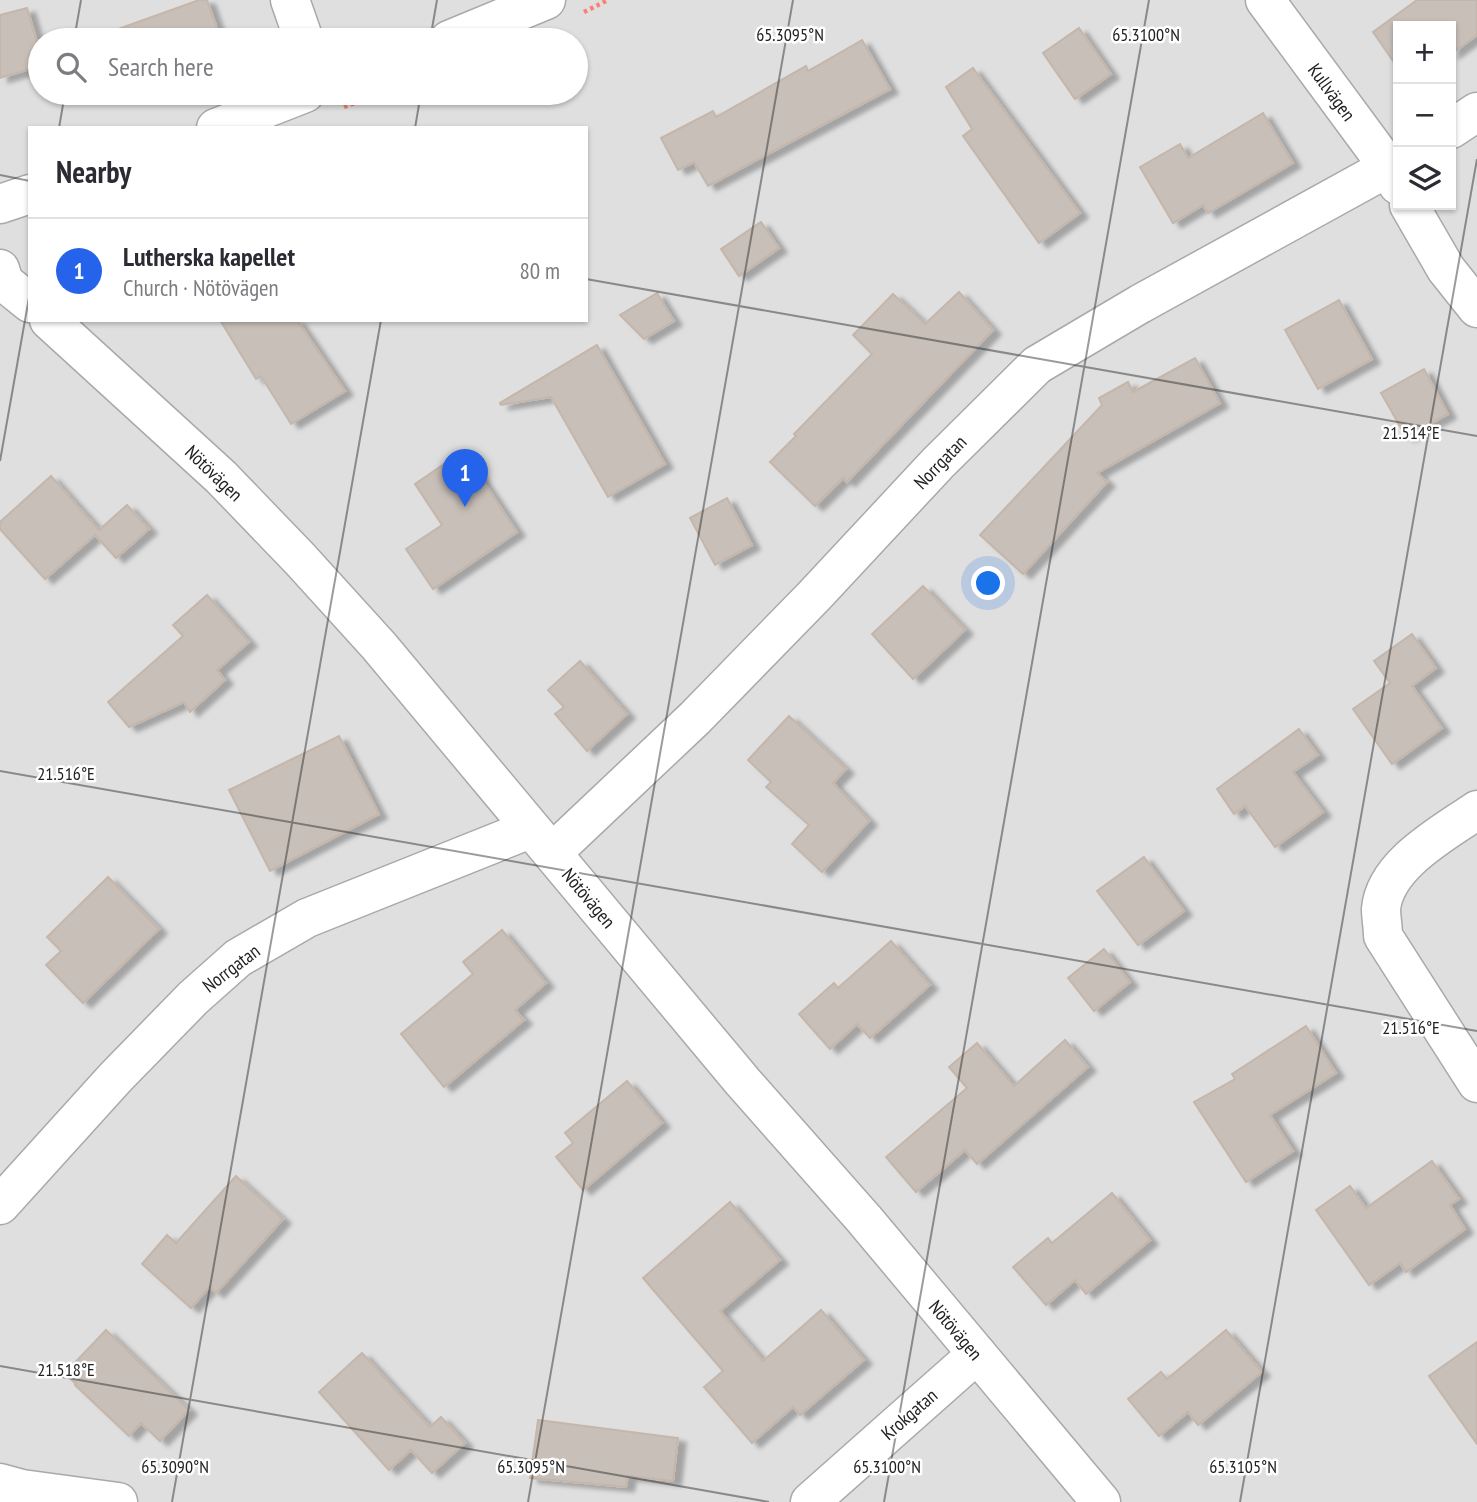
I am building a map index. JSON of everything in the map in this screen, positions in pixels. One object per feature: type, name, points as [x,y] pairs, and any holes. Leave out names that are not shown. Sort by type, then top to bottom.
[{"type":"street","points":[[290,0],[299,28]]},
{"type":"street","points":[[478,28],[546,0]]},
{"type":"street","name":"Kullvägen","points":[[1265,0],[1393,168]]},
{"type":"street","points":[[221,126],[274,105]]},
{"type":"street","points":[[1456,126],[1477,112]]},
{"type":"street","name":"Norrgatan","points":[[0,1205],[115,1078],[193,998],[238,958],[307,918],[541,841],[695,718],[938,463],[1037,365],[1140,304],[1393,172]]},
{"type":"street","points":[[0,204],[28,195]]},
{"type":"street","points":[[1412,210],[1446,269],[1477,308]]},
{"type":"street","points":[[0,268],[5,282],[28,301]]},
{"type":"street","name":"Nötövägen","points":[[51,322],[221,477],[379,646],[743,1082],[864,1219],[1101,1502]]},
{"type":"street","points":[[1477,810],[1402,864],[1388,888],[1381,908],[1383,936],[1477,1083]]},
{"type":"street","name":"Krokgatan","points":[[810,1502],[977,1354]]},
{"type":"street","points":[[0,1483],[22,1489],[118,1502]]},
{"type":"shaded area","points":[[0,0],[1477,0],[1477,1502],[0,1502]]},
{"type":"building","points":[[199,0],[207,0],[217,28],[121,28]]},
{"type":"building","points":[[1417,0],[1477,0],[1477,35],[1456,50],[1456,21],[1393,21],[1393,61],[1373,32]]},
{"type":"building","points":[[27,8],[33,28],[28,28],[28,70],[0,78],[0,15]]},
{"type":"building","points":[[1079,28],[1111,74],[1075,99],[1043,53]]},
{"type":"building","points":[[862,40],[890,89],[708,186],[694,162],[678,170],[661,138],[713,111],[716,117],[806,66],[808,71]]},
{"type":"building","points":[[973,68],[1080,213],[1039,243],[963,136],[972,129],[946,87]]},
{"type":"building","points":[[1263,113],[1293,163],[1208,213],[1203,205],[1173,223],[1140,167],[1180,144],[1188,158]]},
{"type":"building","points":[[761,222],[779,248],[739,276],[721,249]]},
{"type":"building","points":[[959,292],[993,330],[847,482],[843,478],[815,506],[770,462],[872,354],[853,335],[893,294],[925,324]]},
{"type":"building","points":[[657,293],[674,321],[644,339],[620,315]]},
{"type":"building","points":[[1339,300],[1372,359],[1318,389],[1285,330]]},
{"type":"building","points":[[221,322],[298,322],[345,391],[291,424],[261,376],[256,379]]},
{"type":"building","points":[[597,345],[665,464],[608,497],[551,397],[501,405],[500,403]]},
{"type":"building","points":[[1195,358],[1220,403],[1097,473],[1107,482],[1023,574],[980,535],[1102,405],[1099,398],[1128,382],[1133,392]]},
{"type":"building","points":[[1424,369],[1448,414],[1406,437],[1381,393]]},
{"type":"building","points":[[463,451],[517,532],[433,589],[406,549],[442,525],[415,484]]},
{"type":"building","points":[[51,476],[99,530],[127,505],[149,529],[116,558],[95,535],[45,579],[0,529],[0,522]]},
{"type":"building","points":[[727,498],[752,545],[715,565],[690,518]]},
{"type":"building","points":[[923,586],[965,630],[913,679],[872,634]]},
{"type":"building","points":[[207,595],[249,642],[217,670],[225,680],[190,712],[184,702],[129,727],[108,702],[183,636],[173,625]]},
{"type":"building","points":[[1412,634],[1436,668],[1412,686],[1442,728],[1392,764],[1353,709],[1390,683],[1374,661]]},
{"type":"building","points":[[580,661],[627,714],[587,751],[555,714],[564,707],[548,690]]},
{"type":"building","points":[[789,716],[846,769],[833,783],[869,821],[822,872],[792,844],[809,825],[766,787],[771,782],[748,760]]},
{"type":"building","points":[[1299,729],[1318,755],[1293,772],[1323,812],[1275,847],[1245,806],[1234,814],[1217,789]]},
{"type":"building","points":[[339,736],[379,814],[270,871],[229,790]]},
{"type":"building","points":[[1144,857],[1184,911],[1138,945],[1097,891]]},
{"type":"building","points":[[108,877],[159,929],[83,1003],[46,965],[61,951],[47,937]]},
{"type":"building","points":[[502,930],[546,983],[515,1010],[524,1020],[444,1087],[401,1034],[473,974],[463,962]]},
{"type":"building","points":[[891,941],[930,985],[870,1038],[857,1024],[830,1049],[799,1014],[834,983],[838,988]]},
{"type":"building","points":[[1104,949],[1130,982],[1094,1011],[1068,978]]},
{"type":"building","points":[[1306,1026],[1336,1073],[1270,1115],[1293,1151],[1246,1182],[1194,1102],[1235,1079],[1232,1074]]},
{"type":"building","points":[[1065,1040],[1088,1067],[977,1164],[965,1150],[916,1192],[886,1157],[967,1088],[949,1067],[977,1043],[1014,1086]]},
{"type":"building","points":[[627,1081],[662,1123],[583,1190],[556,1157],[573,1143],[565,1133]]},
{"type":"building","points":[[1432,1161],[1459,1199],[1450,1205],[1465,1229],[1406,1272],[1400,1263],[1369,1285],[1316,1210],[1350,1186],[1366,1208]]},
{"type":"building","points":[[236,1176],[283,1219],[216,1293],[209,1287],[191,1308],[142,1264],[167,1235],[176,1243]]},
{"type":"building","points":[[1112,1193],[1150,1240],[1086,1294],[1075,1280],[1046,1305],[1013,1267],[1048,1238],[1052,1243]]},
{"type":"building","points":[[730,1202],[780,1260],[720,1311],[763,1361],[821,1310],[864,1360],[800,1415],[793,1407],[752,1443],[704,1387],[723,1371],[643,1278]]},
{"type":"building","points":[[106,1330],[189,1410],[160,1441],[141,1423],[129,1436],[65,1373]]},
{"type":"building","points":[[1226,1330],[1262,1372],[1198,1425],[1188,1412],[1159,1436],[1128,1399],[1161,1372],[1167,1379]]},
{"type":"building","points":[[1477,1342],[1477,1444],[1429,1376]]},
{"type":"building","points":[[362,1353],[430,1427],[441,1417],[465,1443],[432,1473],[411,1450],[389,1470],[319,1392]]},
{"type":"building","points":[[538,1420],[678,1438],[673,1481],[628,1476],[626,1487],[530,1478]]},
{"type":"place","name":"Lutherska kapellet","points":[[465,507]]}]
